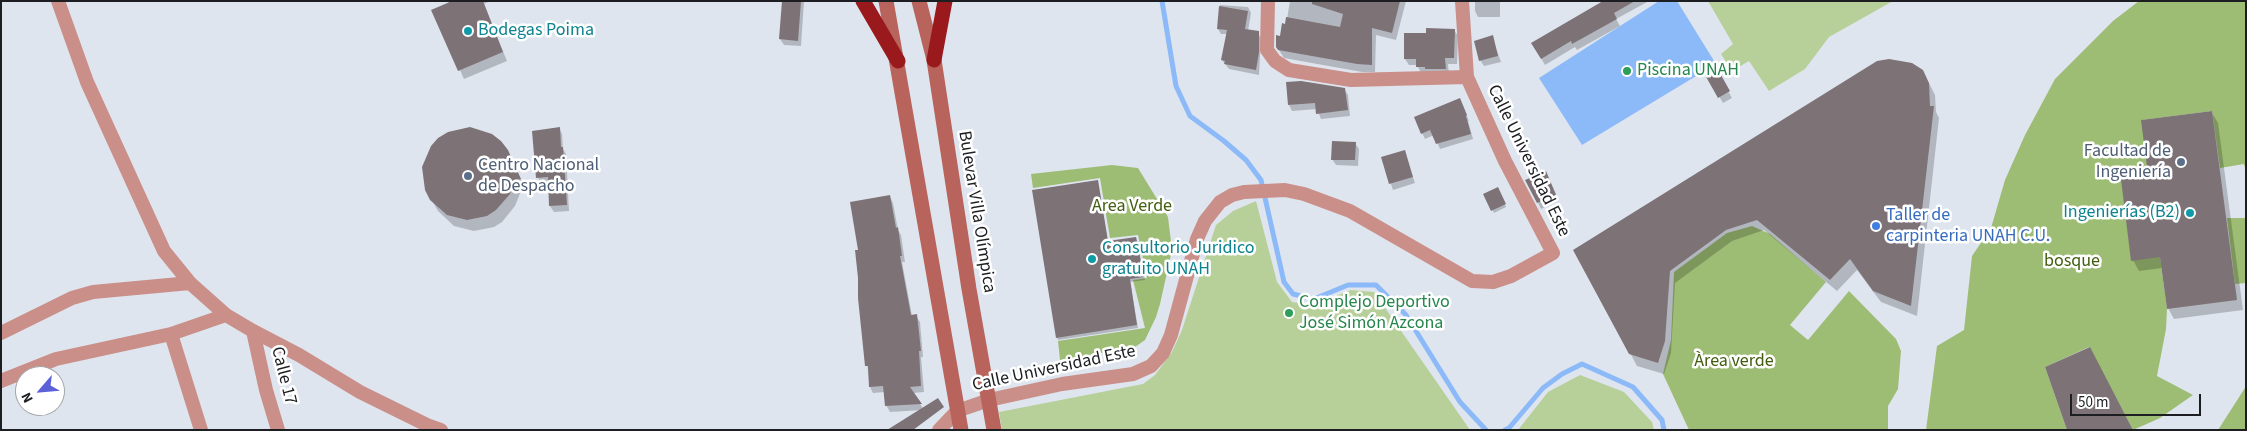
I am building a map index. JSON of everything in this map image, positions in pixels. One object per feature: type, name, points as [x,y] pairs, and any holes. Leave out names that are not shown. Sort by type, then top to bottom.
[{"type":"highway","points":[[863,1],[898,62]]},
{"type":"highway","points":[[934,60],[946,1]]},
{"type":"main road","points":[[886,1],[961,430]]},
{"type":"main road","name":"Bulevar Villa Olímpica","points":[[919,1],[934,60],[969,289],[994,430]]},
{"type":"street","points":[[58,1],[87,82],[164,251],[190,283],[226,316],[299,355],[360,392],[441,430]]},
{"type":"street","points":[[1268,1],[1267,50],[1274,61],[1289,70],[1351,80],[1467,77]]},
{"type":"street","name":"Calle Universidad Este","points":[[957,411],[989,400],[1062,384],[1133,374],[1151,366],[1163,353],[1171,335],[1197,238],[1205,221],[1220,202],[1232,195],[1244,192],[1285,190],[1304,194],[1350,212],[1472,281],[1493,282],[1511,276],[1553,253],[1510,169],[1467,77],[1462,1]]},
{"type":"street","points":[[1,333],[60,304],[93,292],[190,283]]},
{"type":"street","points":[[1,381],[56,359],[171,334],[226,316]]},
{"type":"street","name":"Calle 17","points":[[253,331],[266,390],[278,430]]},
{"type":"street","points":[[171,334],[201,430]]},
{"type":"street","points":[[939,430],[957,411]]},
{"type":"green space","points":[[1708,1],[1893,1],[1829,37],[1805,69],[1769,91],[1749,61],[1732,71],[1721,54],[1733,44]]},
{"type":"green space","name":"bosque","points":[[2139,1],[2246,1],[2246,171],[2244,164],[2220,168],[2212,111],[2142,120],[2167,309],[2166,329],[2157,376],[2193,395],[2160,418],[2133,430],[2089,347],[2045,367],[2067,430],[1926,430],[1937,346],[1964,330],[1972,256],[1991,228],[2005,180],[2025,135],[2055,79],[2113,21]]},
{"type":"green space","name":"Area Verde","points":[[1112,165],[1138,168],[1168,217],[1172,250],[1160,304],[1145,340],[1135,347],[1060,360],[1058,341],[1145,328],[1133,280],[1147,278],[1138,235],[1110,238],[1100,178],[1033,188],[1031,174]]},
{"type":"green space","name":"Complejo Deportivo José Simón Azcona","points":[[1256,201],[1277,282],[1292,302],[1313,305],[1351,290],[1374,292],[1470,430],[1002,430],[999,412],[1143,384],[1155,375],[1172,352],[1182,330],[1216,225],[1233,211]]},
{"type":"green space","points":[[2227,218],[2246,218],[2246,283],[2235,284]]},
{"type":"green space","name":"Àrea verde","points":[[1752,226],[1770,234],[1826,282],[1790,325],[1808,340],[1849,291],[1896,339],[1901,351],[1898,389],[1888,406],[1888,430],[1689,430],[1663,374],[1671,340],[1674,272],[1727,233]]},
{"type":"green space","points":[[1580,375],[1624,392],[1652,422],[1654,430],[1518,430],[1548,392]]},
{"type":"green space","points":[[2246,386],[2246,430],[2218,430],[2243,391]]},
{"type":"water","name":"Piscina UNAH","points":[[1659,1],[1677,1],[1716,64],[1582,145],[1539,78]]},
{"type":"building","name":"Bodegas Poima","points":[[452,1],[483,1],[503,52],[458,71],[431,10]]},
{"type":"building","points":[[782,1],[801,1],[798,41],[779,39]]},
{"type":"building","points":[[1312,1],[1400,1],[1392,33],[1372,28],[1372,65],[1278,50],[1276,47],[1276,35],[1280,36],[1282,23],[1285,24],[1286,17],[1340,27],[1343,14],[1312,4]]},
{"type":"building","points":[[1603,1],[1635,1],[1614,13],[1617,19],[1572,44],[1571,41],[1541,59],[1531,43]]},
{"type":"building","points":[[1219,6],[1248,11],[1245,29],[1259,31],[1259,52],[1256,70],[1224,64],[1225,61],[1221,60],[1227,30],[1217,29]]},
{"type":"building","points":[[1426,28],[1455,29],[1454,58],[1445,58],[1446,69],[1416,67],[1416,59],[1404,59],[1404,33],[1426,33]]},
{"type":"building","points":[[1493,35],[1498,56],[1479,61],[1474,41]]},
{"type":"building","points":[[1889,59],[1912,63],[1923,70],[1929,83],[1930,106],[1934,106],[1911,306],[1873,291],[1850,259],[1830,280],[1757,220],[1726,230],[1670,271],[1665,341],[1658,363],[1629,354],[1573,250],[1877,61]]},
{"type":"building","points":[[1717,68],[1730,91],[1718,98],[1705,75]]},
{"type":"building","points":[[1301,81],[1345,88],[1348,110],[1316,114],[1315,103],[1288,105],[1286,82]]},
{"type":"building","points":[[1460,98],[1467,115],[1471,134],[1436,144],[1430,130],[1421,134],[1414,117]]},
{"type":"building","name":"Ingenierías (B2)","points":[[2212,111],[2237,300],[2167,309],[2160,257],[2131,261],[2120,171],[2147,167],[2141,120]]},
{"type":"building","name":"Centro Nacional de Despacho","points":[[470,127],[492,134],[501,141],[508,150],[521,179],[514,180],[510,194],[496,210],[487,216],[467,220],[447,215],[430,200],[425,190],[422,167],[431,146],[438,138],[448,132]]},
{"type":"building","points":[[560,127],[567,205],[549,206],[548,177],[536,178],[532,131]]},
{"type":"building","points":[[1332,141],[1356,142],[1355,160],[1331,160]]},
{"type":"building","points":[[1405,150],[1413,177],[1389,184],[1381,157]]},
{"type":"building","points":[[1546,171],[1556,195],[1537,203],[1525,180]]},
{"type":"building","name":"Consultorio Juridico gratuito UNAH","points":[[1098,180],[1108,241],[1136,237],[1144,277],[1130,279],[1137,325],[1056,338],[1032,190]]},
{"type":"building","points":[[1498,187],[1506,204],[1491,211],[1483,194]]},
{"type":"building","points":[[890,195],[896,228],[898,227],[902,256],[900,256],[911,315],[917,314],[921,351],[919,351],[921,386],[910,387],[922,404],[885,406],[883,386],[869,387],[868,366],[865,366],[855,250],[858,250],[850,202]]},
{"type":"building","points":[[2090,347],[2133,430],[2067,430],[2045,367]]},
{"type":"building","points":[[938,398],[944,407],[913,430],[887,430]]},
{"type":"waterway","points":[[1162,1],[1176,86],[1190,116],[1246,160],[1261,180],[1284,282],[1293,294],[1314,299],[1348,285],[1376,285],[1406,315],[1460,402],[1486,430]]},
{"type":"waterway","points":[[1505,430],[1509,428],[1543,388],[1562,374],[1582,364],[1633,387],[1662,420],[1664,430]]},
{"type":"place","name":"Bodegas Poima","points":[[468,31]]},
{"type":"place","name":"Piscina UNAH","points":[[1627,71]]},
{"type":"place","name":"Facultad de Ingeniería","points":[[2181,162]]},
{"type":"place","name":"Centro Nacional de Despacho","points":[[468,176]]},
{"type":"place","name":"Ingenierías (B2)","points":[[2190,213]]},
{"type":"place","name":"Taller de carpinteria UNAH C.U.","points":[[1876,226]]},
{"type":"place","name":"Consultorio Juridico gratuito UNAH","points":[[1092,259]]},
{"type":"place","name":"Complejo Deportivo José Simón Azcona","points":[[1289,313]]}]
